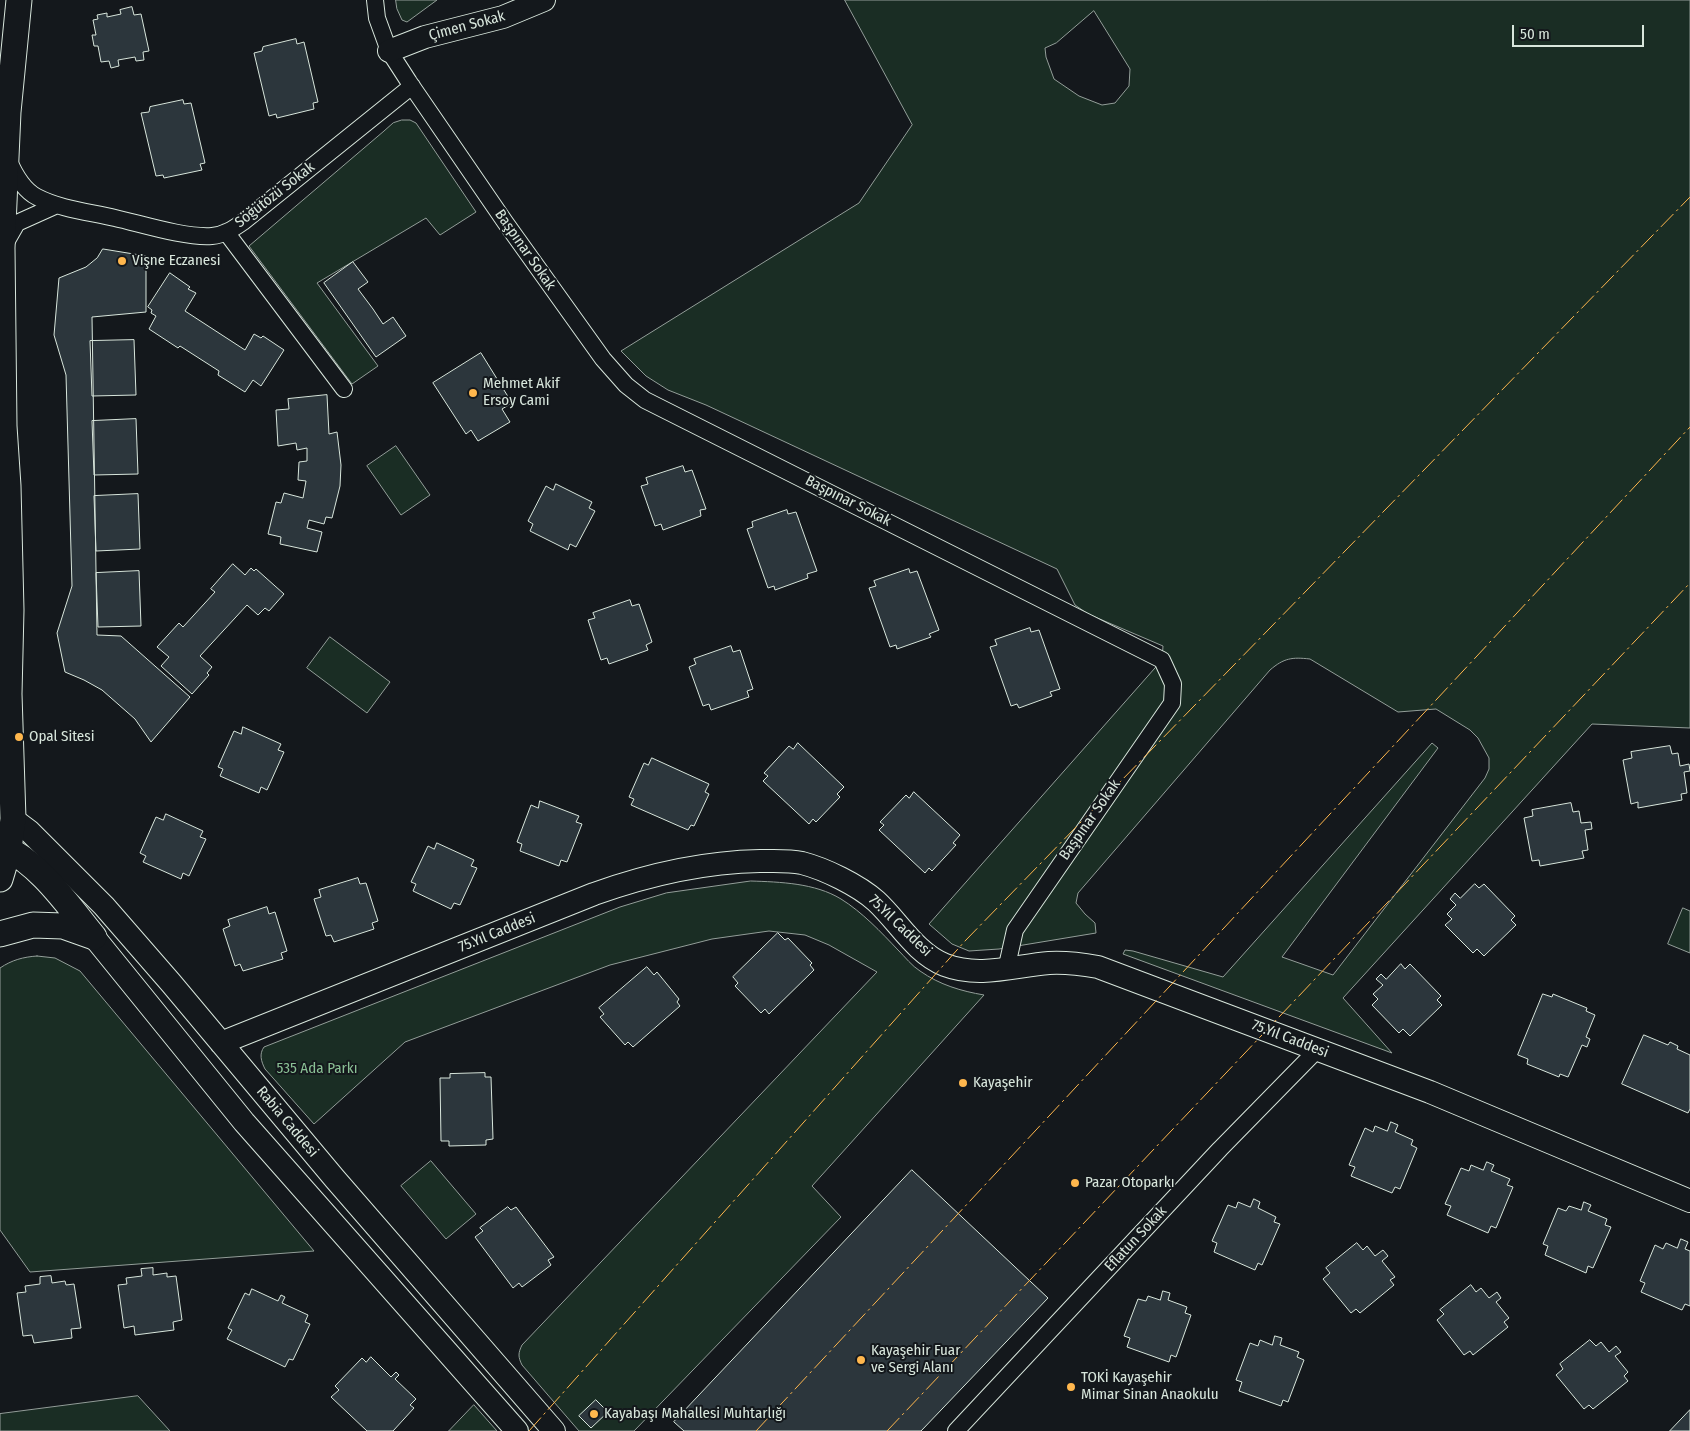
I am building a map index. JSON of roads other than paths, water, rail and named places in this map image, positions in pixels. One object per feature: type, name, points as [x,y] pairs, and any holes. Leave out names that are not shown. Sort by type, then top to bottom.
[{"type":"main road","points":[[0,879],[5,847],[6,820],[10,601],[8,486],[2,374],[2,248],[6,154],[19,0]]},
{"type":"main road","points":[[5,847],[27,862],[51,885],[94,937]]},
{"type":"main road","points":[[0,934],[34,925],[64,926],[94,937]]},
{"type":"street","name":"Başpınar Sokak","points":[[375,0],[377,18],[389,52],[505,222],[602,359],[626,385],[645,400],[1162,660],[1173,684],[1172,703],[1015,930],[1006,970]]},
{"type":"street","name":"Çimen Sokak","points":[[389,52],[425,37],[503,17],[544,0]]},
{"type":"street","name":"Söğütözü Sokak","points":[[6,154],[14,172],[24,187],[36,197],[57,205],[190,235],[210,236],[226,232],[243,222],[412,86]]},
{"type":"street","points":[[2,248],[17,223],[57,205]]},
{"type":"street","points":[[226,232],[344,389]]},
{"type":"street","name":"Rabia Caddesi","points":[[6,820],[29,831],[104,906],[172,983],[335,1180],[554,1431]]},
{"type":"street","name":"75.Yıl Caddesi","points":[[221,1043],[594,894],[638,879],[725,863],[784,861],[801,863],[817,868],[853,885],[875,900],[917,945],[937,962],[962,969],[981,971],[1075,962],[1098,967],[1430,1092],[1690,1202]]},
{"type":"street","name":"Rabia Caddesi","points":[[94,937],[244,1122],[516,1431]]},
{"type":"street","name":"Eflatun Sokak","points":[[956,1431],[1220,1149],[1318,1049]]},
{"type":"place","name":"Vişne Eczanesi","points":[[122,261]]},
{"type":"place","name":"Mehmet Akif Ersoy Cami","points":[[473,393]]},
{"type":"place","name":"Opal Sitesi","points":[[19,737]]},
{"type":"place","name":"Kayaşehir","points":[[963,1083]]},
{"type":"place","name":"Pazar Otoparkı","points":[[1075,1183]]},
{"type":"place","name":"Kayaşehir Fuar ve Sergi Alanı","points":[[861,1360]]},
{"type":"place","name":"TOKİ Kayaşehir Mimar Sinan Anaokulu","points":[[1071,1387]]},
{"type":"place","name":"Kayabaşı Mahallesi Muhtarlığı","points":[[594,1414]]},
{"type":"park label","name":"535 Ada Parkı","points":[[317,1069]]}]
